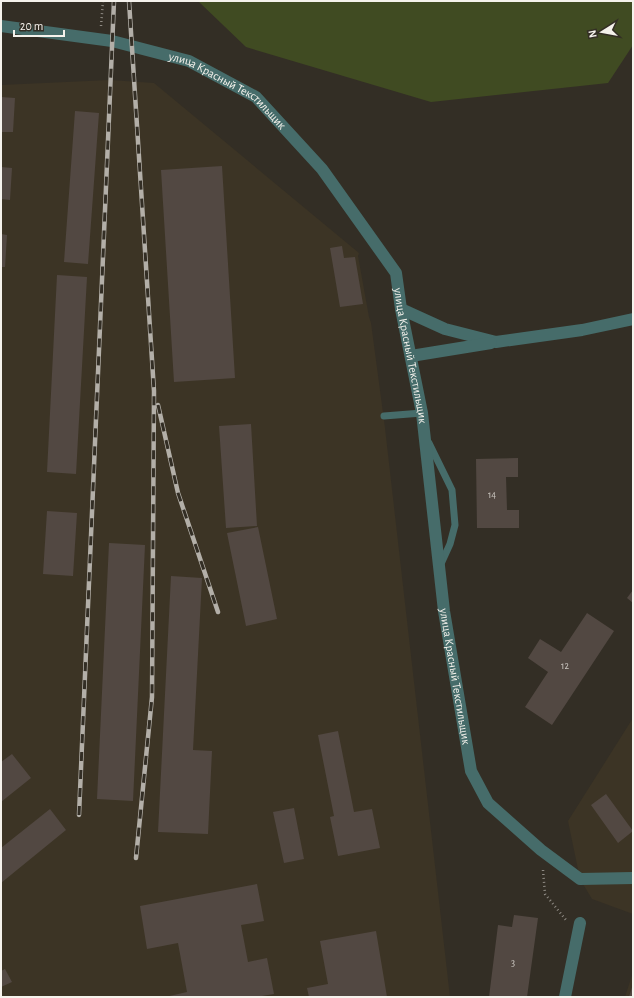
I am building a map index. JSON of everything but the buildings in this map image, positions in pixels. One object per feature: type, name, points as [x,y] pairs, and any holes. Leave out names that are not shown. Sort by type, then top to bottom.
[{"type":"street","name":"улица Красный Текстильщик","points":[[1,26],[100,40],[189,60],[256,97],[322,169],[396,273],[401,310],[422,413],[444,611],[471,771],[488,803],[541,850],[580,879],[633,878]]},
{"type":"street","points":[[401,310],[445,329],[496,342]]},
{"type":"street","points":[[411,356],[582,330],[633,319]]},
{"type":"street","points":[[565,997],[580,923]]},
{"type":"lane","points":[[384,416],[422,413]]},
{"type":"lane","points":[[423,431],[452,490],[456,526],[439,568]]},
{"type":"path","points":[[100,40],[103,1]]},
{"type":"path","points":[[541,850],[545,894],[578,936]]},
{"type":"shaded area","points":[[110,80],[154,83],[359,253],[358,256],[371,323],[385,428],[450,997],[1,997],[1,85]]},
{"type":"shaded area","points":[[633,718],[633,914],[592,899],[580,879],[568,821]]},
{"type":"shaded area","points":[[633,972],[633,997],[625,997]]},
{"type":"green space","points":[[198,1],[633,1],[633,45],[608,83],[431,102],[246,47]]},
{"type":"railway","points":[[79,815],[114,1]]},
{"type":"railway","points":[[129,1],[154,391],[152,697],[136,858]]},
{"type":"railway","points":[[158,405],[178,493],[218,612]]}]
